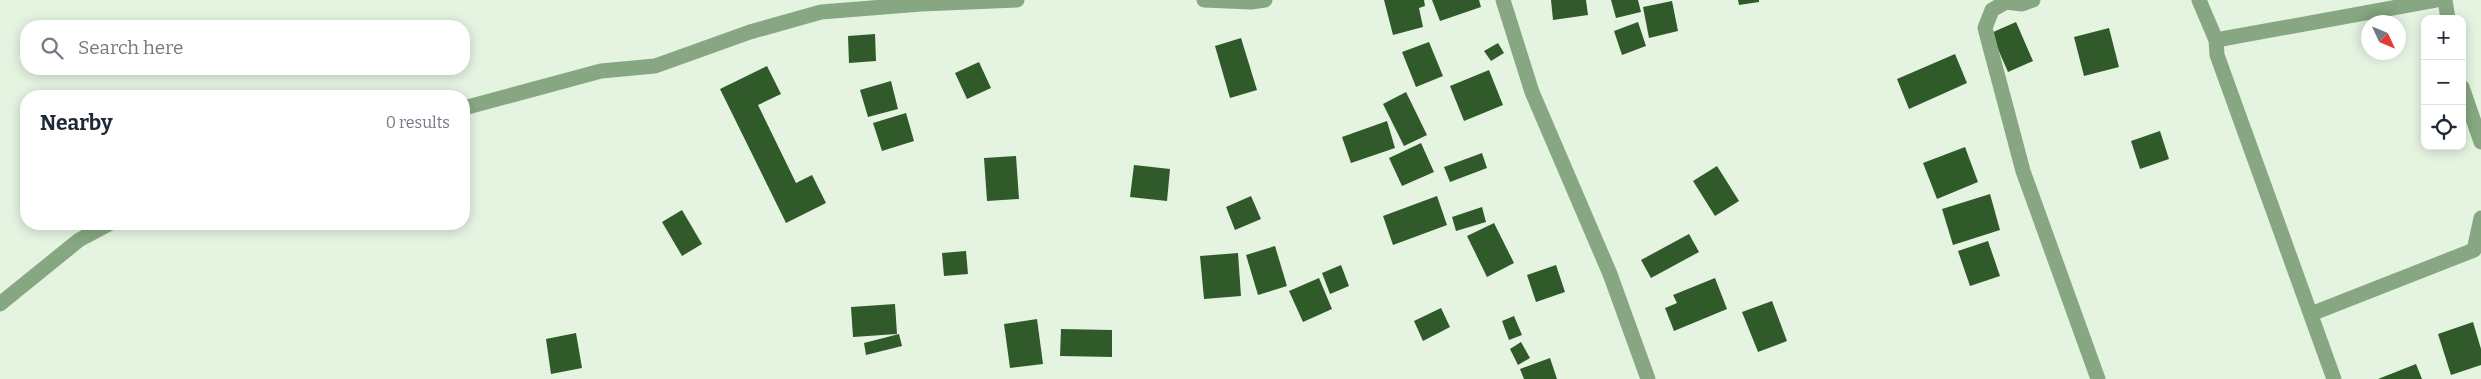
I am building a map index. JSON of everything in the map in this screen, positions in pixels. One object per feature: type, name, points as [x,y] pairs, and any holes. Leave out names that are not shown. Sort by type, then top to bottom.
[{"type":"street","points":[[470,106],[602,71],[655,66],[750,32],[821,12],[921,4],[1017,0]]},
{"type":"street","points":[[1204,0],[1251,2],[1265,0]]},
{"type":"street","points":[[1503,0],[1532,92],[1610,274],[1648,379]]},
{"type":"street","points":[[2033,0],[2022,4],[2006,2],[1992,10],[1985,28],[2024,170],[2098,379]]},
{"type":"street","points":[[2200,0],[2216,40],[2217,55],[2334,379]]},
{"type":"street","points":[[2216,40],[2436,0]]},
{"type":"street","points":[[2445,0],[2447,15]]},
{"type":"street","points":[[2466,99],[2481,142]]},
{"type":"street","points":[[2311,314],[2474,250],[2481,218]]},
{"type":"street","points":[[0,304],[79,240],[98,230]]},
{"type":"building","points":[[1384,0],[1424,0],[1425,6],[1419,8],[1423,27],[1393,35]]},
{"type":"building","points":[[1432,0],[1479,0],[1481,7],[1440,21]]},
{"type":"building","points":[[1551,0],[1586,0],[1588,15],[1553,20]]},
{"type":"building","points":[[1611,0],[1638,0],[1641,12],[1616,18]]},
{"type":"building","points":[[1738,0],[1759,0],[1759,2],[1739,5]]},
{"type":"building","points":[[1672,1],[1678,31],[1649,38],[1643,7]]},
{"type":"building","points":[[1638,22],[1646,46],[1622,55],[1614,31]]},
{"type":"building","points":[[2016,22],[2033,61],[2008,72],[1991,33]]},
{"type":"building","points":[[2109,28],[2119,67],[2084,76],[2074,37]]},
{"type":"building","points":[[875,34],[876,61],[849,63],[848,36]]},
{"type":"building","points":[[1241,38],[1257,90],[1230,98],[1215,46]]},
{"type":"building","points":[[1429,42],[1443,76],[1416,87],[1402,52]]},
{"type":"building","points":[[1498,43],[1504,53],[1491,61],[1484,51]]},
{"type":"building","points":[[1955,54],[1967,83],[1909,109],[1897,79]]},
{"type":"building","points":[[979,62],[991,88],[967,99],[955,73]]},
{"type":"building","points":[[767,66],[781,94],[758,105],[796,183],[812,175],[826,203],[786,223],[720,89]]},
{"type":"building","points":[[1489,70],[1503,105],[1464,121],[1450,86]]},
{"type":"building","points":[[891,81],[898,109],[868,117],[860,90]]},
{"type":"building","points":[[1406,92],[1427,135],[1404,146],[1383,104]]},
{"type":"building","points":[[906,113],[914,141],[882,151],[873,123]]},
{"type":"building","points":[[1387,121],[1395,148],[1351,163],[1342,137]]},
{"type":"building","points":[[2160,131],[2169,159],[2140,169],[2131,141]]},
{"type":"building","points":[[1421,143],[1434,172],[1402,186],[1389,158]]},
{"type":"building","points":[[1965,147],[1978,182],[1937,199],[1923,163]]},
{"type":"building","points":[[1482,153],[1487,168],[1450,182],[1444,167]]},
{"type":"building","points":[[1016,156],[1019,199],[987,201],[984,158]]},
{"type":"building","points":[[1134,165],[1170,169],[1167,201],[1130,197]]},
{"type":"building","points":[[1717,166],[1739,201],[1715,216],[1693,181]]},
{"type":"building","points":[[1990,194],[2000,230],[1953,245],[1942,209]]},
{"type":"building","points":[[1251,196],[1261,219],[1235,230],[1226,207]]},
{"type":"building","points":[[1437,196],[1447,225],[1393,245],[1383,216]]},
{"type":"building","points":[[1482,207],[1486,222],[1456,231],[1452,217]]},
{"type":"building","points":[[682,210],[702,244],[682,256],[662,222]]},
{"type":"building","points":[[1494,223],[1514,263],[1487,277],[1467,236]]},
{"type":"building","points":[[1689,234],[1699,252],[1651,278],[1641,260]]},
{"type":"building","points":[[1988,241],[2000,276],[1970,286],[1958,251]]},
{"type":"building","points":[[1275,246],[1287,286],[1258,295],[1246,255]]},
{"type":"building","points":[[966,251],[968,274],[944,276],[942,253]]},
{"type":"building","points":[[1238,253],[1241,296],[1204,299],[1200,256]]},
{"type":"building","points":[[1341,265],[1349,286],[1330,294],[1322,273]]},
{"type":"building","points":[[1556,265],[1565,292],[1536,302],[1527,275]]},
{"type":"building","points":[[1319,278],[1332,309],[1303,322],[1289,291]]},
{"type":"building","points":[[1715,278],[1727,309],[1674,331],[1665,308],[1677,303],[1673,295]]},
{"type":"building","points":[[1772,301],[1787,341],[1758,352],[1742,312]]},
{"type":"building","points":[[895,304],[897,334],[853,337],[851,307]]},
{"type":"building","points":[[1441,308],[1450,327],[1423,341],[1414,321]]},
{"type":"building","points":[[1514,316],[1522,335],[1509,340],[1502,321]]},
{"type":"building","points":[[1037,319],[1043,364],[1010,368],[1004,324]]},
{"type":"building","points":[[2473,322],[2481,349],[2481,365],[2451,375],[2438,334]]},
{"type":"building","points":[[1061,329],[1112,330],[1112,357],[1060,356]]},
{"type":"building","points":[[576,333],[582,368],[551,374],[546,339]]},
{"type":"building","points":[[899,334],[902,346],[866,355],[864,343]]},
{"type":"building","points":[[1521,342],[1530,358],[1518,365],[1510,349]]},
{"type":"building","points":[[1550,358],[1557,379],[1524,379],[1520,369]]},
{"type":"building","points":[[2416,364],[2422,379],[2378,379]]}]
